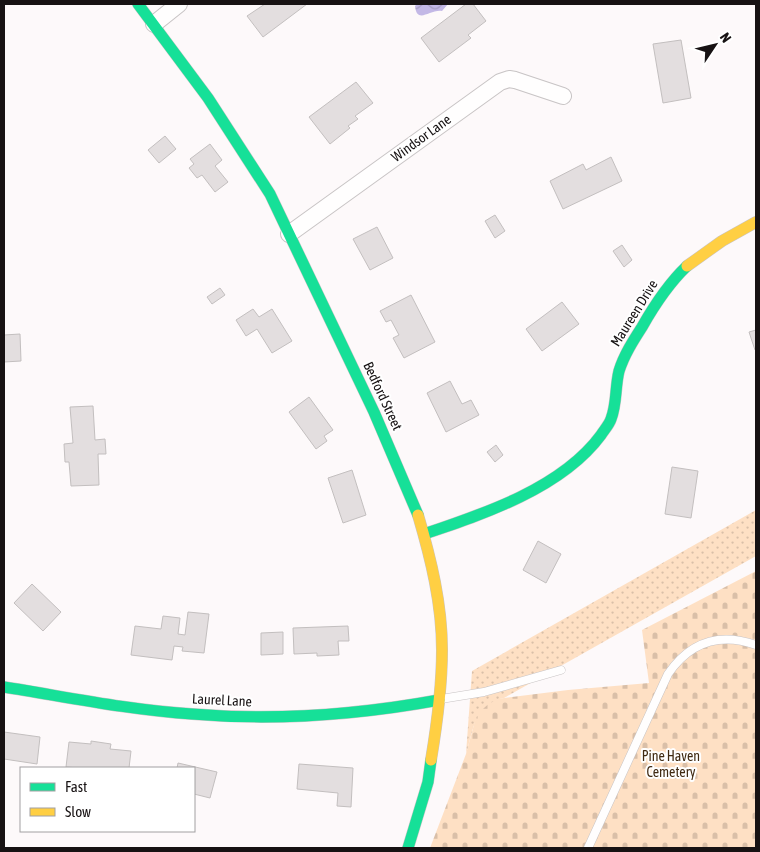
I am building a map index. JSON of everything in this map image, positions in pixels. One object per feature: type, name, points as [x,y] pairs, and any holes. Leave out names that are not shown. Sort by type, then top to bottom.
[{"type":"main road","name":"Bedford Street","points":[[138,4],[213,106],[270,194],[374,412],[417,511],[433,575],[441,629],[442,650],[439,700],[428,782],[408,848]]},
{"type":"main road","name":"Maureen Drive","points":[[424,534],[491,510],[532,490],[565,470],[582,456],[610,422],[619,371],[624,358],[670,284],[678,274],[717,245],[756,222]]},
{"type":"main road","name":"Laurel Lane","points":[[4,686],[158,711],[218,716],[270,717],[342,713],[387,709],[439,700]]},
{"type":"street","points":[[154,24],[180,4]]},
{"type":"street","name":"Windsor Lane","points":[[289,234],[503,81],[515,80],[563,96]]},
{"type":"lane","points":[[588,848],[668,674],[675,664],[689,651],[713,640],[738,640],[756,645]]},
{"type":"lane","points":[[439,700],[484,692],[561,670]]},
{"type":"green space","points":[[756,510],[756,556],[504,698],[494,701],[477,718],[466,754],[472,671]]},
{"type":"green space","name":"Pine Haven Cemetery","points":[[756,571],[756,848],[430,848],[466,754],[475,721],[479,711],[486,705],[493,700],[504,698],[649,683],[642,630]]},
{"type":"water","points":[[417,4],[448,4],[442,11],[418,15],[415,6]]},
{"type":"building","points":[[265,4],[307,4],[263,37],[247,16]]},
{"type":"building","points":[[466,4],[473,4],[486,21],[468,35],[471,38],[439,62],[421,38]]},
{"type":"building","points":[[681,40],[691,98],[663,103],[653,44]]},
{"type":"building","points":[[356,82],[373,103],[355,116],[358,119],[348,126],[350,128],[330,144],[309,117]]},
{"type":"building","points":[[165,136],[176,149],[159,163],[148,150]]},
{"type":"building","points":[[210,144],[222,160],[215,166],[228,182],[215,192],[202,175],[197,178],[189,168],[194,164],[190,159]]},
{"type":"building","points":[[611,157],[622,181],[563,209],[550,181],[583,164],[586,170]]},
{"type":"building","points":[[495,215],[505,231],[495,238],[485,221]]},
{"type":"building","points":[[377,227],[393,258],[370,270],[353,239]]},
{"type":"building","points":[[622,245],[632,260],[624,267],[613,251]]},
{"type":"building","points":[[220,288],[225,295],[212,304],[207,297]]},
{"type":"building","points":[[411,295],[435,342],[404,358],[393,338],[399,335],[391,320],[386,322],[380,311]]},
{"type":"building","points":[[562,302],[579,324],[542,351],[526,329]]},
{"type":"building","points":[[253,309],[259,317],[272,309],[292,341],[272,353],[257,329],[246,336],[236,320]]},
{"type":"building","points":[[756,330],[756,350],[755,350],[749,332]]},
{"type":"building","points":[[20,334],[21,361],[4,362],[4,335]]},
{"type":"building","points":[[450,381],[462,404],[471,400],[479,415],[446,432],[427,393]]},
{"type":"building","points":[[309,397],[333,430],[324,436],[327,441],[316,449],[289,412]]},
{"type":"building","points":[[93,406],[95,440],[105,439],[106,454],[98,454],[99,485],[71,486],[69,462],[65,462],[64,444],[73,443],[70,407]]},
{"type":"building","points":[[496,445],[503,455],[495,462],[487,452]]},
{"type":"building","points":[[672,467],[698,471],[691,518],[665,514]]},
{"type":"building","points":[[352,470],[366,515],[343,523],[328,478]]},
{"type":"building","points":[[538,541],[561,554],[546,583],[523,570]]},
{"type":"building","points":[[32,584],[61,612],[43,631],[14,603]]},
{"type":"building","points":[[188,612],[209,614],[204,653],[182,651],[183,647],[174,646],[172,660],[131,655],[135,626],[161,629],[163,616],[180,618],[178,634],[185,635]]},
{"type":"building","points":[[348,626],[349,641],[338,641],[339,655],[317,656],[317,653],[294,654],[293,628]]},
{"type":"building","points":[[283,632],[283,654],[261,655],[261,633]]},
{"type":"building","points":[[4,732],[40,737],[37,764],[4,759]]},
{"type":"building","points":[[91,741],[111,744],[110,749],[131,751],[129,767],[66,767],[69,742],[91,744]]},
{"type":"building","points":[[178,763],[217,772],[210,798],[195,794],[195,767],[177,767]]},
{"type":"building","points":[[299,764],[353,768],[351,807],[337,806],[338,793],[297,789]]},
{"type":"traffic: fast","points":[[138,4],[208,98],[270,194],[374,412],[418,515]]},
{"type":"traffic: fast","points":[[424,534],[471,518],[520,497],[544,484],[585,454],[610,421],[623,359],[662,295],[687,266]]},
{"type":"traffic: fast","points":[[4,687],[145,710],[254,717],[347,713],[439,700]]},
{"type":"traffic: fast","points":[[408,848],[428,782],[431,760]]},
{"type":"traffic: slow","points":[[687,266],[722,241],[756,222]]},
{"type":"traffic: slow","points":[[418,515],[435,582],[442,633],[440,692],[431,760]]}]
